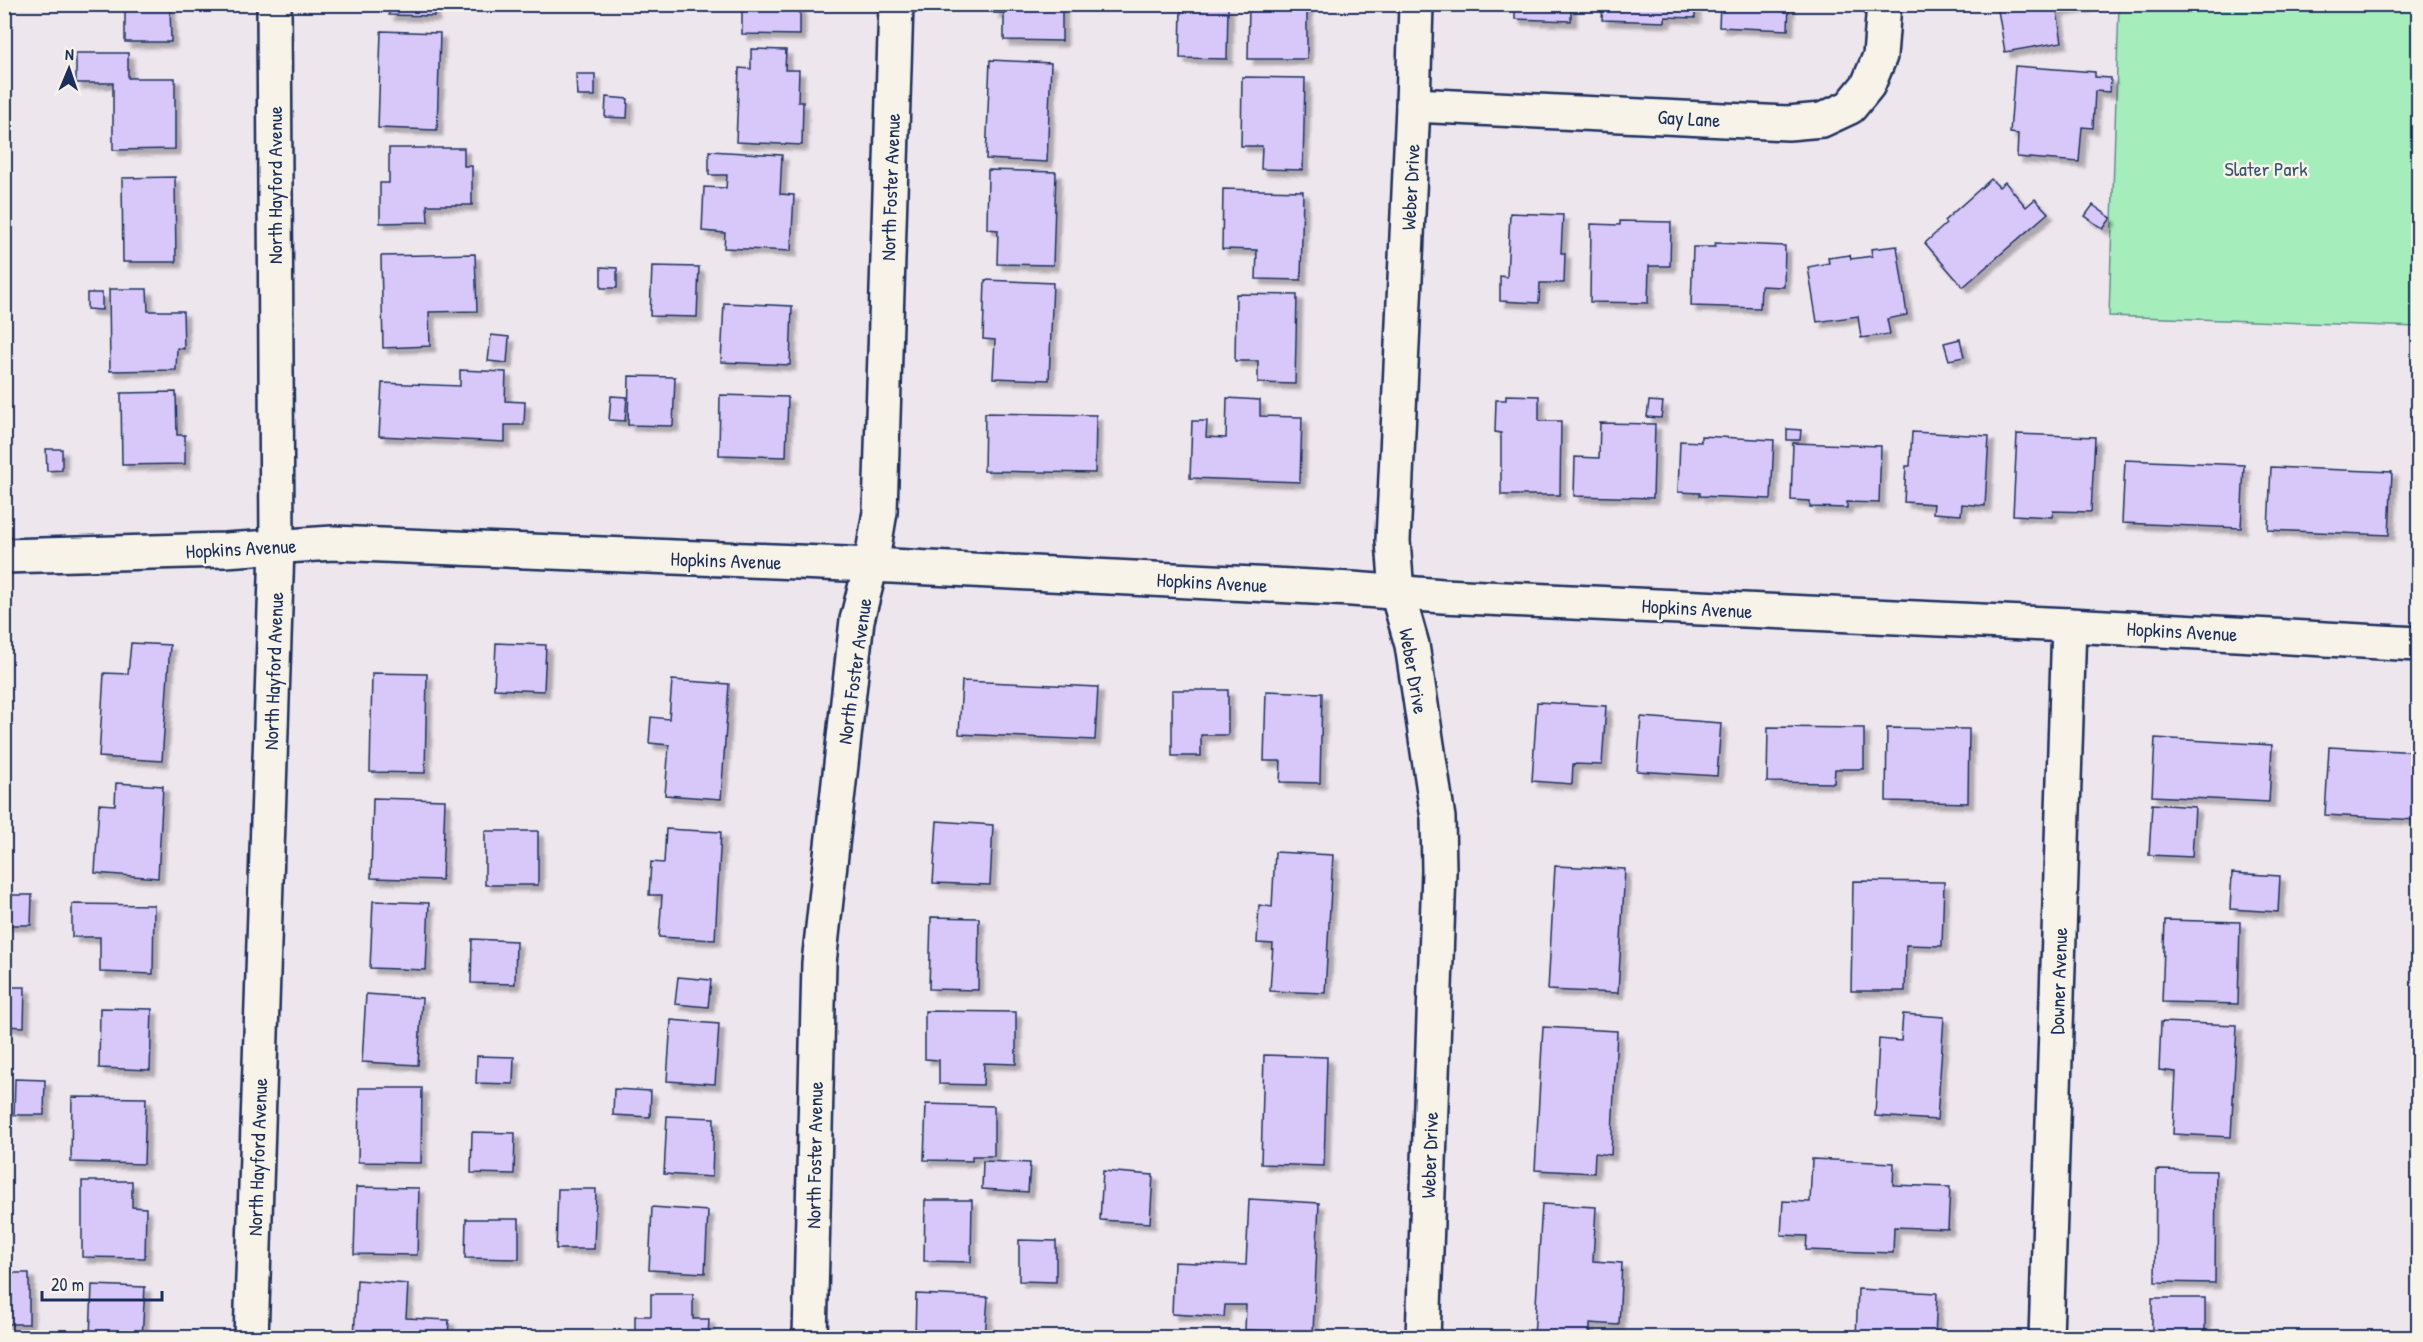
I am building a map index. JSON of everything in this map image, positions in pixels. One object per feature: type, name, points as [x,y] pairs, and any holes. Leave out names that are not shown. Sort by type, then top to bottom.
[{"type":"street","name":"North Hayford Avenue","points":[[251,1338],[277,547],[274,4]]},
{"type":"street","name":"North Foster Avenue","points":[[810,1338],[819,963],[857,620],[871,565],[880,512],[896,4]]},
{"type":"street","name":"Weber Drive","points":[[1416,4],[1393,541],[1398,592],[1412,645],[1438,818],[1439,871],[1423,1338]]},
{"type":"street","name":"Gay Lane","points":[[1413,105],[1788,123],[1822,120],[1850,107],[1868,85],[1880,56],[1884,4]]},
{"type":"street","name":"Hopkins Avenue","points":[[4,556],[225,550],[333,543],[871,565],[2418,644]]},
{"type":"street","name":"Downer Avenue","points":[[2046,1338],[2069,625]]},
{"type":"green space","name":"Slater Park","points":[[2119,5],[2418,5],[2418,327],[2109,316]]},
{"type":"building","points":[[125,4],[170,4],[171,42],[125,42]]},
{"type":"building","points":[[389,4],[434,4],[434,16],[389,15]]},
{"type":"building","points":[[742,4],[800,4],[800,35],[742,34]]},
{"type":"building","points":[[994,4],[1062,4],[1062,41],[1004,40],[1004,13],[994,13]]},
{"type":"building","points":[[1249,4],[1307,4],[1307,59],[1248,59]]},
{"type":"building","points":[[1515,4],[1571,4],[1571,21],[1515,19]]},
{"type":"building","points":[[1603,4],[1695,4],[1695,18],[1665,17],[1665,22],[1602,20]]},
{"type":"building","points":[[1720,4],[1789,4],[1788,30],[1719,27]]},
{"type":"building","points":[[1997,4],[2086,4],[2086,6],[2057,11],[2062,42],[2005,52]]},
{"type":"building","points":[[1181,6],[1228,7],[1227,59],[1180,58]]},
{"type":"building","points":[[381,31],[440,33],[437,130],[378,128]]},
{"type":"building","points":[[751,49],[786,50],[785,70],[799,70],[798,102],[803,102],[802,145],[736,142],[739,68],[751,69]]},
{"type":"building","points":[[76,53],[128,53],[128,78],[175,78],[175,149],[113,150],[113,83],[76,83]]},
{"type":"building","points":[[990,60],[1051,63],[1047,162],[986,159]]},
{"type":"building","points":[[2015,66],[2095,72],[2095,77],[2111,78],[2110,92],[2095,91],[2093,128],[2082,127],[2079,162],[2017,157],[2018,134],[2010,133]]},
{"type":"building","points":[[576,74],[595,74],[595,96],[577,96]]},
{"type":"building","points":[[1242,77],[1305,78],[1303,170],[1261,169],[1262,146],[1241,146]]},
{"type":"building","points":[[606,97],[628,99],[627,118],[605,117]]},
{"type":"building","points":[[389,148],[464,148],[464,166],[472,166],[472,205],[427,205],[428,222],[380,223],[380,183],[389,183]]},
{"type":"building","points":[[709,151],[782,155],[780,194],[794,195],[791,251],[724,248],[725,233],[702,231],[704,187],[726,188],[727,175],[709,175]]},
{"type":"building","points":[[988,170],[1056,172],[1053,265],[997,264],[998,230],[987,229]]},
{"type":"building","points":[[175,177],[176,262],[123,262],[122,178]]},
{"type":"building","points":[[1991,179],[1999,187],[2005,182],[2026,207],[2035,199],[2048,213],[1963,287],[1925,243],[1946,224],[1944,221]]},
{"type":"building","points":[[1223,189],[1303,191],[1301,280],[1256,279],[1257,250],[1222,249]]},
{"type":"building","points":[[2093,205],[2111,218],[2103,229],[2085,216]]},
{"type":"building","points":[[1510,213],[1563,215],[1561,253],[1565,253],[1564,283],[1540,283],[1539,303],[1500,301],[1500,276],[1507,277]]},
{"type":"building","points":[[1620,221],[1671,222],[1670,266],[1649,266],[1648,303],[1590,302],[1591,224],[1620,225]]},
{"type":"building","points":[[1715,243],[1785,246],[1784,287],[1761,286],[1760,308],[1691,306],[1693,247],[1715,247]]},
{"type":"building","points":[[1897,246],[1907,315],[1887,319],[1890,334],[1861,338],[1858,316],[1817,322],[1808,267],[1829,263],[1828,258],[1850,255],[1851,259],[1872,256],[1871,249]]},
{"type":"building","points":[[475,254],[477,311],[429,312],[430,346],[383,348],[381,256]]},
{"type":"building","points":[[652,266],[699,267],[697,317],[650,316]]},
{"type":"building","points":[[601,267],[617,268],[617,288],[601,288]]},
{"type":"building","points":[[985,280],[1053,283],[1049,380],[993,378],[995,340],[983,339]]},
{"type":"building","points":[[109,289],[147,289],[148,311],[183,311],[184,349],[177,348],[176,370],[110,371]]},
{"type":"building","points":[[87,293],[102,293],[102,310],[87,309]]},
{"type":"building","points":[[1236,294],[1297,295],[1295,384],[1258,383],[1258,361],[1235,361]]},
{"type":"building","points":[[724,303],[792,306],[790,365],[721,362]]},
{"type":"building","points":[[491,335],[509,337],[507,363],[488,361]]},
{"type":"building","points":[[1960,339],[1964,357],[1949,360],[1944,343]]},
{"type":"building","points":[[460,370],[506,372],[505,401],[525,402],[524,425],[505,425],[505,442],[379,436],[382,383],[460,386]]},
{"type":"building","points":[[629,376],[675,377],[673,426],[628,425]]},
{"type":"building","points":[[176,392],[177,435],[185,435],[185,464],[122,465],[121,393]]},
{"type":"building","points":[[720,395],[788,397],[786,457],[719,455]]},
{"type":"building","points":[[1506,395],[1539,396],[1539,421],[1561,421],[1560,495],[1501,495],[1501,433],[1495,432],[1496,400],[1506,400]]},
{"type":"building","points":[[611,396],[627,397],[625,421],[609,420]]},
{"type":"building","points":[[1227,398],[1260,400],[1260,416],[1302,417],[1300,482],[1190,478],[1192,421],[1207,421],[1206,437],[1226,438]]},
{"type":"building","points":[[1649,401],[1663,402],[1661,418],[1647,417]]},
{"type":"building","points":[[985,413],[1096,415],[1095,473],[984,471]]},
{"type":"building","points":[[1600,423],[1655,424],[1653,498],[1574,496],[1575,457],[1599,458]]},
{"type":"building","points":[[1787,429],[1801,430],[1800,440],[1787,440]]},
{"type":"building","points":[[1912,432],[1989,436],[1985,506],[1962,504],[1961,515],[1933,513],[1934,504],[1904,502],[1906,466],[1910,466]]},
{"type":"building","points":[[2017,434],[2095,437],[2091,512],[2053,511],[2052,517],[2013,515]]},
{"type":"building","points":[[1701,436],[1774,440],[1771,499],[1700,496],[1700,493],[1678,492],[1680,441],[1701,442]]},
{"type":"building","points":[[1793,443],[1881,446],[1879,503],[1847,502],[1847,508],[1810,507],[1810,501],[1791,500]]},
{"type":"building","points":[[46,449],[62,449],[62,470],[47,471]]},
{"type":"building","points":[[2125,460],[2244,465],[2241,528],[2122,523]]},
{"type":"building","points":[[2271,467],[2392,472],[2389,535],[2268,530]]},
{"type":"building","points":[[2418,473],[2418,536],[2414,536]]},
{"type":"building","points":[[131,643],[170,645],[162,761],[99,757],[104,673],[128,674]]},
{"type":"building","points":[[496,643],[546,645],[544,691],[494,689]]},
{"type":"building","points":[[372,673],[427,674],[425,773],[370,772]]},
{"type":"building","points":[[672,680],[729,684],[721,799],[665,795],[669,745],[649,743],[651,717],[669,719]]},
{"type":"building","points":[[962,681],[1098,687],[1095,740],[959,734]]},
{"type":"building","points":[[1172,690],[1228,690],[1228,735],[1201,735],[1201,756],[1172,756]]},
{"type":"building","points":[[1266,691],[1322,693],[1320,783],[1280,782],[1281,761],[1264,761]]},
{"type":"building","points":[[1537,702],[1606,706],[1602,765],[1573,764],[1572,784],[1532,781]]},
{"type":"building","points":[[1641,717],[1721,723],[1717,776],[1637,771]]},
{"type":"building","points":[[1768,727],[1864,728],[1864,769],[1835,769],[1834,783],[1767,782]]},
{"type":"building","points":[[1887,728],[1969,729],[1968,803],[1886,801]]},
{"type":"building","points":[[2155,738],[2272,745],[2269,802],[2152,796]]},
{"type":"building","points":[[2329,747],[2418,752],[2418,820],[2325,815]]},
{"type":"building","points":[[116,783],[163,786],[158,878],[95,873],[99,804],[115,805]]},
{"type":"building","points":[[373,798],[445,800],[442,880],[371,878]]},
{"type":"building","points":[[2152,804],[2195,807],[2192,857],[2149,855]]},
{"type":"building","points":[[937,821],[993,825],[990,885],[933,883]]},
{"type":"building","points":[[666,829],[721,832],[715,940],[659,937],[662,895],[649,895],[651,862],[664,863]]},
{"type":"building","points":[[485,831],[538,831],[538,885],[485,885]]},
{"type":"building","points":[[1275,852],[1333,855],[1325,993],[1270,991],[1273,944],[1257,943],[1259,905],[1272,907]]},
{"type":"building","points":[[1555,866],[1625,869],[1618,993],[1548,990]]},
{"type":"building","points":[[2232,873],[2280,876],[2278,912],[2230,909]]},
{"type":"building","points":[[1853,881],[1944,882],[1942,946],[1906,945],[1905,991],[1851,991]]},
{"type":"building","points":[[4,895],[32,895],[31,925],[4,925]]},
{"type":"building","points":[[373,901],[429,903],[426,970],[370,968]]},
{"type":"building","points":[[72,904],[154,905],[153,974],[100,972],[100,937],[72,937]]},
{"type":"building","points":[[931,917],[979,918],[978,990],[929,989]]},
{"type":"building","points":[[2165,920],[2240,922],[2238,1004],[2162,1002]]},
{"type":"building","points":[[472,939],[516,941],[515,984],[471,983]]},
{"type":"building","points":[[678,977],[711,980],[708,1007],[675,1004]]},
{"type":"building","points":[[4,987],[25,987],[24,1027],[4,1026]]},
{"type":"building","points":[[366,994],[422,998],[418,1065],[362,1062]]},
{"type":"building","points":[[100,1008],[152,1009],[150,1070],[99,1068]]},
{"type":"building","points":[[925,1011],[1016,1012],[1016,1064],[984,1063],[983,1085],[939,1084],[939,1060],[925,1059]]},
{"type":"building","points":[[1903,1014],[1944,1017],[1937,1120],[1875,1116],[1879,1039],[1901,1041]]},
{"type":"building","points":[[671,1020],[719,1024],[715,1084],[667,1081]]},
{"type":"building","points":[[2161,1022],[2237,1025],[2231,1137],[2173,1134],[2176,1072],[2159,1070]]},
{"type":"building","points":[[1543,1027],[1617,1031],[1611,1155],[1595,1153],[1594,1173],[1535,1170]]},
{"type":"building","points":[[1264,1055],[1327,1057],[1324,1166],[1261,1164]]},
{"type":"building","points":[[477,1056],[514,1057],[513,1084],[476,1083]]},
{"type":"building","points":[[15,1079],[45,1080],[44,1115],[14,1115]]},
{"type":"building","points":[[359,1088],[422,1088],[421,1163],[358,1162]]},
{"type":"building","points":[[614,1089],[651,1091],[650,1117],[613,1115]]},
{"type":"building","points":[[72,1097],[146,1098],[144,1164],[71,1162]]},
{"type":"building","points":[[926,1104],[994,1106],[994,1156],[972,1156],[972,1161],[924,1160]]},
{"type":"building","points":[[667,1116],[714,1118],[712,1177],[664,1174]]},
{"type":"building","points":[[472,1132],[515,1133],[514,1174],[471,1173]]},
{"type":"building","points":[[1812,1159],[1894,1163],[1893,1185],[1950,1187],[1948,1229],[1894,1227],[1893,1253],[1806,1250],[1807,1236],[1781,1235],[1783,1201],[1810,1202]]},
{"type":"building","points":[[983,1161],[1030,1163],[1028,1192],[982,1189]]},
{"type":"building","points":[[2156,1170],[2216,1171],[2215,1283],[2155,1282]]},
{"type":"building","points":[[1103,1171],[1153,1175],[1150,1223],[1100,1220]]},
{"type":"building","points":[[82,1181],[132,1181],[132,1207],[146,1208],[145,1258],[82,1257]]},
{"type":"building","points":[[356,1187],[419,1188],[417,1255],[354,1254]]},
{"type":"building","points":[[558,1189],[596,1189],[594,1249],[556,1249]]},
{"type":"building","points":[[1249,1199],[1319,1203],[1313,1333],[1245,1330],[1246,1305],[1225,1305],[1224,1317],[1172,1314],[1174,1262],[1246,1265]]},
{"type":"building","points":[[925,1200],[972,1200],[971,1262],[924,1261]]},
{"type":"building","points":[[1542,1204],[1596,1207],[1593,1261],[1622,1263],[1619,1325],[1590,1323],[1590,1338],[1534,1338]]},
{"type":"building","points":[[652,1207],[708,1211],[705,1273],[649,1270]]},
{"type":"building","points":[[466,1219],[519,1219],[519,1259],[465,1258]]},
{"type":"building","points":[[1019,1240],[1056,1241],[1056,1282],[1019,1281]]},
{"type":"building","points":[[4,1273],[29,1273],[29,1324],[4,1324]]},
{"type":"building","points":[[357,1280],[408,1284],[406,1318],[449,1320],[448,1338],[354,1338]]},
{"type":"building","points":[[92,1285],[145,1287],[142,1338],[90,1338]]},
{"type":"building","points":[[1858,1289],[1937,1293],[1935,1338],[1856,1338]]},
{"type":"building","points":[[651,1294],[693,1294],[693,1319],[709,1319],[708,1338],[635,1338],[635,1316],[651,1316]]},
{"type":"building","points":[[916,1294],[988,1297],[985,1338],[915,1338]]},
{"type":"building","points":[[2152,1298],[2205,1298],[2205,1338],[2152,1338]]}]
